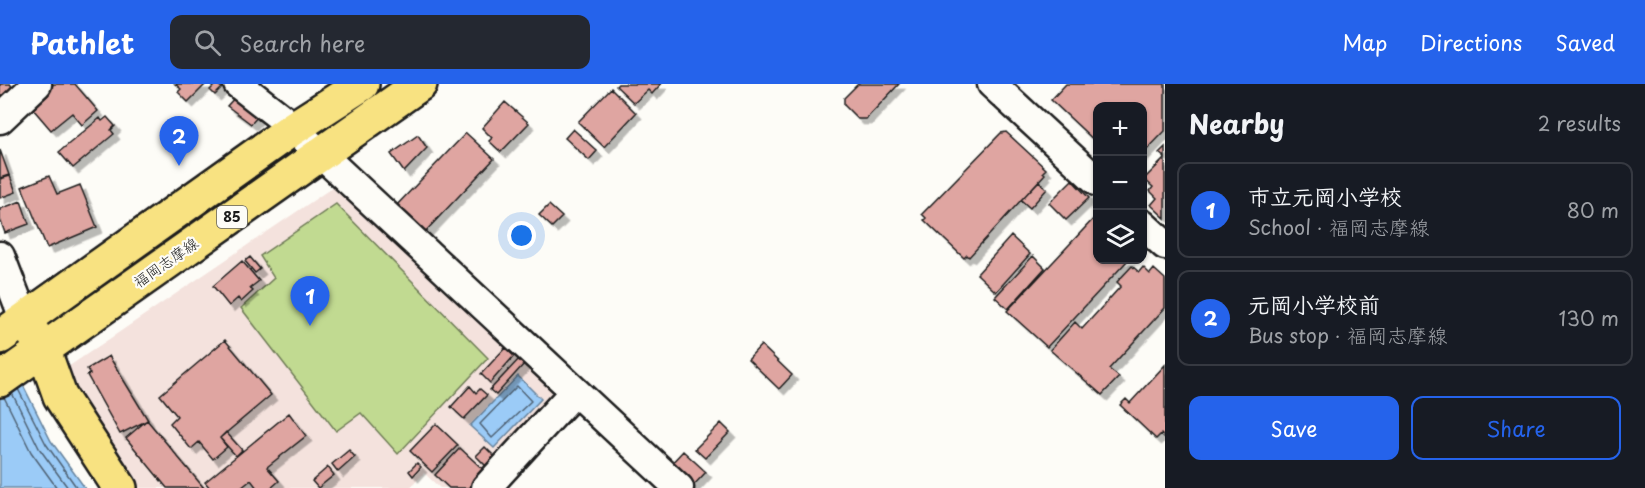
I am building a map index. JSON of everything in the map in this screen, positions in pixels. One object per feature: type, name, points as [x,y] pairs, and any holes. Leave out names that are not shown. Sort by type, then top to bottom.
[{"type":"main road","name":"85","points":[[12,329],[292,129],[362,84]]},
{"type":"main road","name":"福岡志摩線","points":[[0,380],[420,84]]},
{"type":"main road","points":[[12,329],[44,351],[60,396],[120,488]]},
{"type":"street","points":[[0,119],[37,84]]},
{"type":"street","points":[[238,84],[320,154],[679,488]]},
{"type":"street","points":[[992,84],[1093,177]]},
{"type":"street","points":[[1147,228],[1165,245]]},
{"type":"street","points":[[0,256],[12,329]]},
{"type":"street","points":[[486,488],[575,390]]},
{"type":"shaded area","points":[[339,183],[565,395],[479,488],[440,488],[424,473],[410,488],[137,488],[65,369]]},
{"type":"green space","points":[[336,204],[488,358],[398,454],[361,413],[336,431],[241,308],[274,278],[260,256]]},
{"type":"water","points":[[0,339],[51,441],[85,488],[0,488]]},
{"type":"water","points":[[518,376],[541,399],[494,448],[470,426]]},
{"type":"building","points":[[0,84],[10,84],[20,95],[0,114]]},
{"type":"building","points":[[54,84],[75,84],[98,111],[82,125],[72,113],[51,130],[33,109],[48,95],[45,92]]},
{"type":"building","points":[[175,84],[206,84],[188,102],[178,92],[181,89]]},
{"type":"building","points":[[216,84],[222,88],[215,95],[210,90]]},
{"type":"building","points":[[618,84],[661,84],[652,94],[648,90],[634,103],[616,86]]},
{"type":"building","points":[[858,84],[899,84],[866,119],[858,119],[844,105],[844,98]]},
{"type":"building","points":[[1066,84],[1165,84],[1165,131],[1147,150],[1147,102],[1093,102],[1093,139],[1051,100]]},
{"type":"building","points":[[611,88],[636,113],[604,147],[578,122]]},
{"type":"building","points":[[237,95],[259,115],[251,124],[227,106]]},
{"type":"building","points":[[505,102],[529,123],[501,152],[489,141],[492,138],[482,128]]},
{"type":"building","points":[[107,117],[115,126],[111,130],[114,134],[73,168],[59,152],[100,118],[102,121]]},
{"type":"building","points":[[573,129],[597,151],[589,160],[565,138]]},
{"type":"building","points":[[1006,132],[1046,169],[1043,172],[1045,174],[969,257],[967,255],[964,258],[924,220],[926,218],[922,214],[1001,133]]},
{"type":"building","points":[[466,133],[494,159],[422,235],[394,208]]},
{"type":"building","points":[[418,135],[427,148],[404,172],[391,154]]},
{"type":"building","points":[[1165,147],[1165,158],[1159,153]]},
{"type":"building","points":[[0,150],[9,175],[0,178]]},
{"type":"building","points":[[1165,158],[1165,218],[1151,205],[1157,198],[1150,191],[1153,187],[1147,182],[1147,176]]},
{"type":"building","points":[[10,176],[16,192],[0,198],[0,179]]},
{"type":"building","points":[[49,176],[57,194],[80,185],[97,227],[47,248],[22,187]]},
{"type":"building","points":[[1072,180],[1089,198],[1066,220],[1049,203]]},
{"type":"building","points":[[1039,181],[1047,189],[1030,208],[1021,200]]},
{"type":"building","points":[[21,201],[29,224],[5,233],[0,219],[0,209]]},
{"type":"building","points":[[549,205],[562,217],[552,227],[539,215]]},
{"type":"building","points":[[1093,219],[1093,264],[1124,264],[1047,347],[1007,311]]},
{"type":"building","points":[[1011,236],[1030,254],[996,292],[977,274]]},
{"type":"building","points":[[1033,256],[1045,268],[1008,309],[995,297]]},
{"type":"building","points":[[250,257],[260,269],[255,273],[245,261]]},
{"type":"building","points":[[242,261],[259,281],[250,288],[253,291],[241,302],[238,298],[229,306],[213,286]]},
{"type":"building","points":[[1132,266],[1139,272],[1143,267],[1150,274],[1154,269],[1165,279],[1165,308],[1109,369],[1119,377],[1102,395],[1050,350],[1075,322],[1082,329],[1121,286],[1117,282]]},
{"type":"building","points":[[225,340],[271,395],[220,438],[227,447],[213,459],[199,442],[191,449],[170,423],[177,416],[160,395]]},
{"type":"building","points":[[761,345],[792,375],[779,389],[748,359]]},
{"type":"building","points":[[505,348],[514,356],[490,383],[481,374]]},
{"type":"building","points":[[109,356],[148,420],[120,434],[87,375],[90,374],[87,369]]},
{"type":"building","points":[[519,359],[524,364],[496,395],[490,390]]},
{"type":"building","points":[[1165,365],[1165,438],[1161,434],[1156,439],[1120,405],[1126,399],[1130,403]]},
{"type":"building","points":[[470,386],[476,393],[480,389],[487,395],[464,419],[451,407]]},
{"type":"building","points":[[289,413],[306,436],[267,467],[279,481],[271,488],[257,488],[251,480],[241,488],[210,488],[205,482]]},
{"type":"building","points":[[147,420],[204,488],[167,488],[126,438]]},
{"type":"building","points":[[721,423],[730,432],[705,458],[695,449]]},
{"type":"building","points":[[436,424],[458,445],[432,472],[410,451]]},
{"type":"building","points":[[226,432],[242,450],[236,456],[220,438]]},
{"type":"building","points":[[485,447],[496,458],[487,467],[476,456]]},
{"type":"building","points":[[460,448],[488,474],[475,488],[449,488],[435,475]]},
{"type":"building","points":[[349,450],[355,457],[338,472],[332,464]]},
{"type":"building","points":[[683,451],[706,472],[692,487],[669,466]]},
{"type":"building","points":[[417,463],[421,467],[413,476],[409,471]]},
{"type":"building","points":[[328,467],[334,475],[318,488],[312,481]]},
{"type":"place","name":"元岡小学校前","points":[[179,166]]},
{"type":"place","name":"市立元岡小学校","points":[[310,326]]}]
